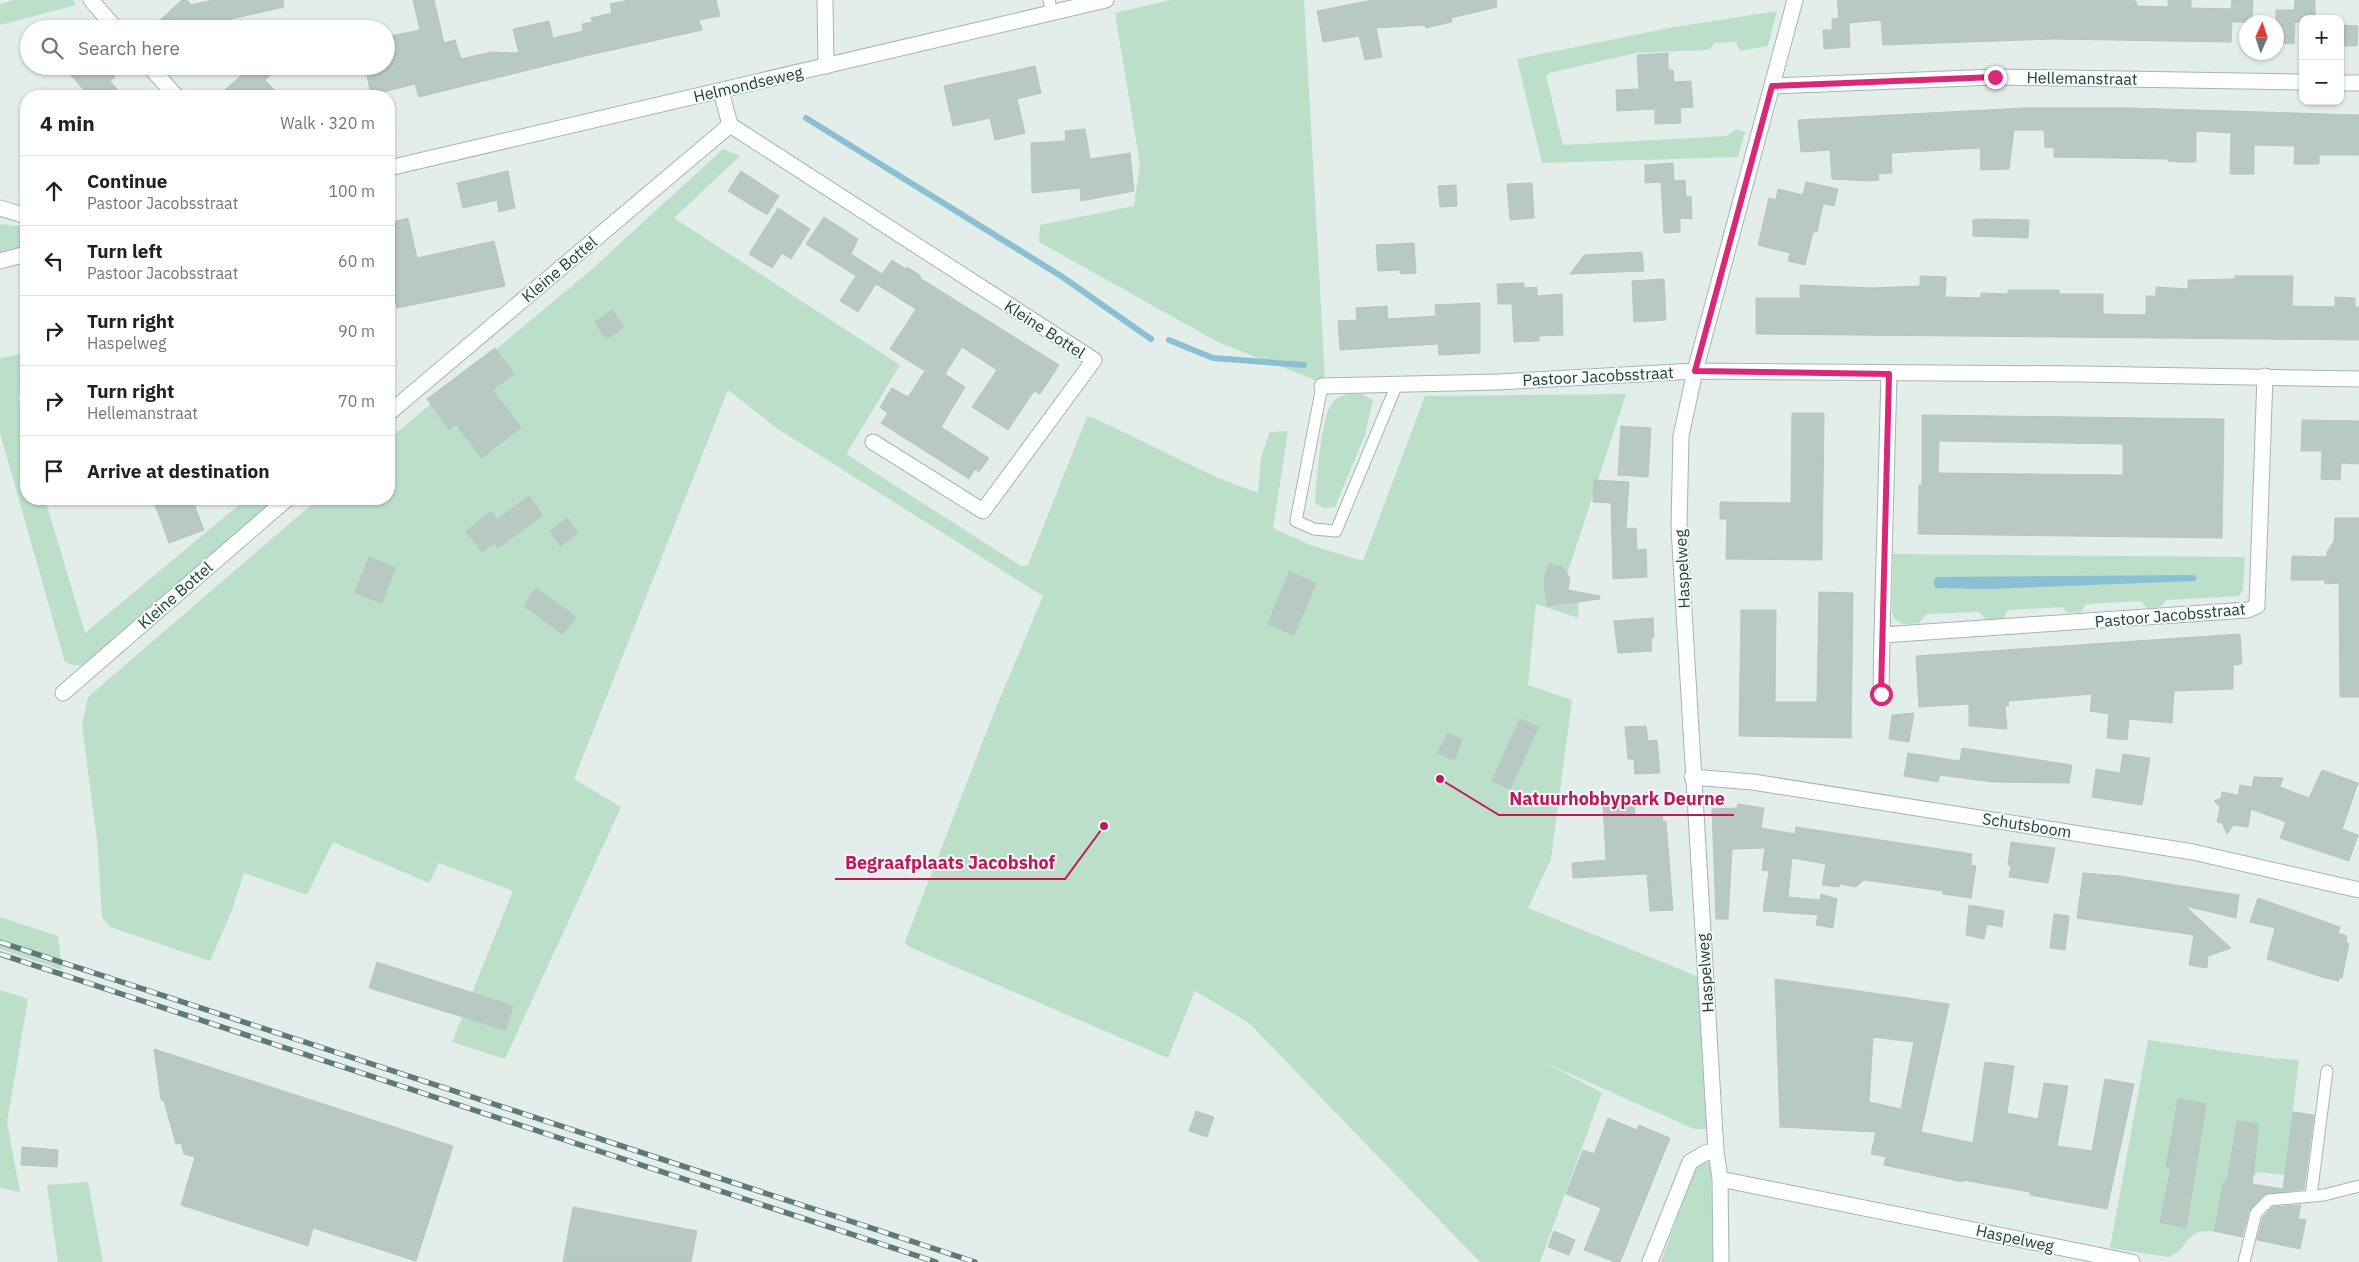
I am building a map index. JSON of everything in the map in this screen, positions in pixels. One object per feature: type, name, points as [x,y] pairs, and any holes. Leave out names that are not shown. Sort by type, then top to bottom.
[{"type":"street","points":[[91,0],[108,20]]},
{"type":"street","points":[[825,0],[826,66]]},
{"type":"street","name":"Helmondseweg","points":[[395,167],[826,66],[1050,7],[1106,0]]},
{"type":"street","name":"Haspelweg","points":[[1721,1262],[1720,1178],[1716,1151],[1692,777],[1679,527],[1681,436],[1695,371],[1794,0]]},
{"type":"street","points":[[157,75],[171,90]]},
{"type":"street","name":"Hellemanstraat","points":[[1772,86],[1995,77],[2299,82]]},
{"type":"street","points":[[2344,83],[2359,83]]},
{"type":"street","points":[[721,91],[730,125]]},
{"type":"street","name":"Kleine Bottel","points":[[395,408],[730,125],[1094,360],[983,511],[873,442]]},
{"type":"street","points":[[0,208],[20,215]]},
{"type":"street","points":[[0,218],[20,216]]},
{"type":"street","points":[[0,261],[20,256]]},
{"type":"street","name":"Pastoor Jacobsstraat","points":[[1322,386],[1695,371],[2359,378]]},
{"type":"street","points":[[1881,694],[1889,374]]},
{"type":"street","name":"Pastoor Jacobsstraat","points":[[1882,635],[2248,610],[2257,606],[2265,376]]},
{"type":"street","name":"Kleine Bottel","points":[[63,693],[280,505]]},
{"type":"street","name":"Schutsboom","points":[[1692,777],[1753,782],[2193,852],[2359,890]]},
{"type":"street","points":[[1650,1262],[1690,1162],[1705,1153],[1716,1151]]},
{"type":"street","name":"Haspelweg","points":[[1720,1178],[1816,1196],[2132,1262]]},
{"type":"lane","name":"Pastoor Jacobsstraat","points":[[1322,386],[1296,521],[1314,528],[1336,531],[1397,384]]},
{"type":"lane","points":[[2311,1196],[2327,1071]]},
{"type":"lane","points":[[2244,1262],[2256,1213],[2269,1200],[2279,1197],[2311,1196],[2359,1186]]},
{"type":"green space","points":[[14,0],[73,0],[76,5],[0,25],[0,4]]},
{"type":"green space","points":[[1171,0],[1304,0],[1325,379],[1315,380],[1218,342],[1039,242],[1040,225],[1134,206],[1140,164],[1115,13]]},
{"type":"green space","points":[[1777,11],[1768,46],[1740,51],[1736,42],[1715,43],[1708,50],[1636,53],[1549,73],[1546,76],[1563,145],[1727,136],[1737,129],[1745,132],[1738,157],[1542,163],[1517,59],[1669,28]]},
{"type":"green space","points":[[723,149],[740,156],[674,218],[900,365],[846,454],[1021,566],[1028,565],[1087,417],[1092,417],[1218,478],[1258,493],[1261,457],[1270,432],[1288,431],[1273,528],[1310,545],[1363,561],[1425,396],[1626,394],[1562,590],[1579,597],[1578,618],[1536,604],[1528,685],[1572,700],[1551,859],[1528,908],[1699,977],[1709,1129],[1694,1129],[1548,1064],[1602,1093],[1540,1262],[1480,1262],[1249,1023],[1195,991],[1168,1058],[907,946],[905,942],[995,710],[1043,596],[778,429],[728,390],[574,779],[621,807],[505,1059],[452,1042],[513,891],[439,863],[429,883],[333,842],[307,895],[244,873],[231,913],[210,961],[110,927],[102,917],[97,840],[82,725],[88,697],[311,505],[395,505],[395,434],[592,269]]},
{"type":"green space","points":[[0,224],[20,226],[20,250],[0,255]]},
{"type":"green space","points":[[20,354],[20,396],[18,396],[20,404],[20,503],[0,433],[0,358]]},
{"type":"green space","points":[[1360,393],[1373,400],[1365,435],[1335,507],[1324,508],[1315,503],[1320,451],[1328,411],[1332,403],[1338,398]]},
{"type":"green space","points":[[20,505],[47,505],[85,633],[239,505],[282,505],[87,664],[73,665],[65,662]]},
{"type":"green space","points":[[1893,554],[2245,557],[2243,590],[2239,596],[2166,600],[2161,607],[2147,608],[2141,601],[2086,604],[2081,612],[2068,613],[2062,607],[2008,610],[2003,619],[1986,620],[1979,612],[1926,614],[1919,623],[1910,624],[1898,622],[1893,616]]},
{"type":"green space","points":[[0,917],[58,936],[62,970],[0,949]]},
{"type":"green space","points":[[0,990],[28,999],[7,1123],[20,1192],[0,1188]]},
{"type":"green space","points":[[2148,1040],[2272,1058],[2299,1060],[2285,1175],[2259,1172],[2248,1180],[2220,1232],[2199,1232],[2193,1235],[2176,1253],[2168,1257],[2110,1248]]},
{"type":"green space","points":[[1702,1162],[1711,1163],[1713,1262],[1661,1262],[1694,1171]]},
{"type":"green space","points":[[88,1182],[103,1262],[58,1262],[47,1185]]},
{"type":"water","points":[[2194,575],[2197,578],[2195,581],[1988,589],[1936,588],[1933,583],[1936,577]]},
{"type":"building","points":[[182,0],[187,0],[191,5],[212,0],[283,0],[284,7],[227,20],[160,20]]},
{"type":"building","points":[[413,0],[434,0],[444,43],[455,40],[461,59],[491,52],[519,53],[513,29],[549,21],[553,38],[583,31],[582,24],[592,22],[591,18],[612,13],[610,4],[629,0],[716,0],[720,16],[699,20],[702,30],[585,56],[419,97],[415,84],[391,90],[370,90],[367,75],[395,75],[395,35],[420,30]]},
{"type":"building","points":[[1373,0],[1496,0],[1497,7],[1451,18],[1452,22],[1426,28],[1425,25],[1376,28],[1382,57],[1365,60],[1359,36],[1323,42],[1317,11]]},
{"type":"building","points":[[1837,0],[2115,0],[2136,1],[2137,6],[2168,7],[2168,0],[2191,0],[2191,8],[2231,9],[2232,0],[2253,0],[2252,15],[2239,15],[2239,22],[2232,22],[2231,42],[2053,39],[1883,45],[1881,20],[1849,23],[1850,47],[1824,49],[1823,30],[1832,30],[1832,19],[1839,18]]},
{"type":"building","points":[[2295,0],[2315,0],[2315,15],[2299,15],[2299,22],[2295,22],[2294,44],[2284,43],[2284,15],[2276,15],[2276,10],[2294,10]]},
{"type":"building","points":[[2344,25],[2358,26],[2357,46],[2344,46]]},
{"type":"building","points":[[1668,53],[1668,70],[1673,70],[1674,82],[1691,81],[1693,107],[1680,108],[1681,123],[1655,124],[1655,109],[1617,111],[1616,90],[1639,89],[1637,55]]},
{"type":"building","points":[[1035,66],[1041,93],[1017,99],[1025,133],[995,140],[990,118],[953,126],[944,86]]},
{"type":"building","points":[[71,75],[113,75],[115,77],[110,81],[118,90],[84,90]]},
{"type":"building","points":[[242,75],[271,75],[265,80],[274,90],[225,90]]},
{"type":"building","points":[[2023,108],[2131,108],[2359,115],[2359,155],[2319,155],[2319,164],[2294,164],[2295,146],[2254,145],[2254,174],[2230,174],[2231,133],[2196,131],[2196,162],[2180,162],[2168,161],[2168,159],[2054,157],[2054,148],[2045,147],[2044,130],[2014,130],[2009,169],[1981,170],[1980,148],[1891,153],[1892,173],[1878,174],[1879,180],[1869,181],[1832,179],[1830,150],[1801,152],[1798,120]]},
{"type":"building","points":[[1085,129],[1090,159],[1130,153],[1134,191],[1081,201],[1080,188],[1032,193],[1031,143],[1066,141],[1065,131]]},
{"type":"building","points":[[1673,163],[1674,181],[1685,180],[1686,197],[1691,196],[1692,219],[1680,218],[1680,232],[1664,233],[1661,182],[1645,183],[1645,165]]},
{"type":"building","points":[[508,171],[515,208],[499,212],[497,200],[463,208],[457,183]]},
{"type":"building","points":[[741,171],[779,196],[767,215],[728,191]]},
{"type":"building","points":[[1806,182],[1838,189],[1834,206],[1823,204],[1817,232],[1813,232],[1805,265],[1788,261],[1790,253],[1758,245],[1769,198],[1776,200],[1778,189],[1803,195]]},
{"type":"building","points":[[1532,183],[1534,218],[1510,220],[1507,184]]},
{"type":"building","points":[[1456,185],[1457,206],[1440,207],[1438,186]]},
{"type":"building","points":[[778,208],[810,229],[791,259],[782,253],[772,268],[749,254]]},
{"type":"building","points":[[824,217],[858,239],[851,254],[882,274],[892,260],[906,269],[907,267],[921,276],[920,278],[1059,365],[1040,394],[1034,391],[1008,430],[972,407],[997,370],[962,347],[945,374],[965,387],[941,427],[989,458],[979,472],[975,469],[969,479],[881,423],[888,413],[880,407],[892,388],[908,397],[925,371],[890,349],[916,309],[876,284],[858,312],[840,301],[856,276],[806,244]]},
{"type":"building","points":[[408,218],[417,258],[494,241],[505,286],[397,308],[395,299],[395,221]]},
{"type":"building","points":[[1973,220],[2029,220],[2028,238],[1973,236]]},
{"type":"building","points":[[1414,243],[1416,273],[1400,274],[1400,270],[1378,271],[1376,245]]},
{"type":"building","points":[[1642,252],[1644,271],[1570,274],[1584,255]]},
{"type":"building","points":[[1920,276],[1946,277],[1945,297],[1981,298],[1981,293],[2008,294],[2008,290],[2059,290],[2059,294],[2103,294],[2103,314],[2146,315],[2146,296],[2156,296],[2156,287],[2188,289],[2188,280],[2235,279],[2235,276],[2293,276],[2292,306],[2335,307],[2335,297],[2355,298],[2355,307],[2359,307],[2359,340],[1756,334],[1756,298],[1800,298],[1800,285],[1873,288],[1920,286]]},
{"type":"building","points":[[1664,279],[1666,320],[1634,322],[1632,281]]},
{"type":"building","points":[[1524,283],[1524,288],[1537,287],[1537,296],[1562,294],[1563,335],[1539,336],[1539,341],[1514,342],[1512,304],[1498,304],[1497,284]]},
{"type":"building","points":[[1480,303],[1480,353],[1439,355],[1438,344],[1340,350],[1338,321],[1357,320],[1356,308],[1387,306],[1388,319],[1436,316],[1435,305]]},
{"type":"building","points":[[612,310],[624,327],[606,339],[595,322]]},
{"type":"building","points":[[495,348],[514,374],[492,390],[521,427],[482,458],[456,424],[449,429],[427,399]]},
{"type":"building","points":[[1792,413],[1824,413],[1822,560],[1726,559],[1727,519],[1720,519],[1720,502],[1791,503]]},
{"type":"building","points":[[1922,415],[2224,419],[2222,538],[1918,534],[1919,485],[1922,485]],"holes":[[[1939,441],[2123,444],[2123,475],[1938,473]]]},
{"type":"building","points":[[2302,420],[2359,421],[2359,464],[2341,463],[2340,480],[2321,479],[2322,451],[2301,451]]},
{"type":"building","points":[[1621,426],[1651,428],[1648,477],[1618,475]]},
{"type":"building","points":[[1594,480],[1629,482],[1626,529],[1636,528],[1637,550],[1646,549],[1647,577],[1613,579],[1611,503],[1593,502]]},
{"type":"building","points":[[529,496],[543,515],[498,548],[494,543],[482,552],[466,531],[491,512],[497,520]]},
{"type":"building","points":[[155,505],[194,505],[204,530],[169,543]]},
{"type":"building","points":[[567,518],[578,533],[560,546],[550,531]]},
{"type":"building","points":[[2335,518],[2359,518],[2359,697],[2340,697],[2339,583],[2325,584],[2325,580],[2291,580],[2292,556],[2327,557],[2327,552],[2334,541]]},
{"type":"building","points":[[369,557],[395,568],[382,603],[355,593]]},
{"type":"building","points":[[1549,564],[1562,567],[1570,578],[1568,590],[1600,596],[1600,599],[1547,606],[1544,579]]},
{"type":"building","points":[[1289,572],[1316,583],[1294,635],[1268,624]]},
{"type":"building","points":[[536,588],[576,617],[563,634],[524,606]]},
{"type":"building","points":[[1819,592],[1853,593],[1851,738],[1739,736],[1741,610],[1776,610],[1775,702],[1817,702]]},
{"type":"building","points":[[1653,618],[1654,637],[1651,638],[1652,651],[1618,653],[1614,621]]},
{"type":"building","points":[[2240,634],[2242,664],[2233,665],[2233,689],[2174,691],[2172,723],[2129,719],[2127,740],[2107,738],[2109,714],[2090,711],[2092,694],[2008,701],[2009,706],[2005,706],[2007,729],[1969,726],[1969,704],[1919,707],[1916,656]]},
{"type":"building","points":[[1914,713],[1909,742],[1889,739],[1892,715]]},
{"type":"building","points":[[1520,719],[1538,727],[1510,789],[1492,781]]},
{"type":"building","points":[[1646,726],[1648,741],[1657,740],[1660,773],[1635,774],[1634,759],[1628,759],[1625,727]]},
{"type":"building","points":[[1448,733],[1462,740],[1454,760],[1438,753]]},
{"type":"building","points":[[1962,748],[2072,765],[2069,783],[1993,782],[1940,775],[1938,782],[1904,776],[1908,753],[1960,761]]},
{"type":"building","points":[[2123,754],[2150,758],[2142,805],[2092,797],[2096,769],[2120,773]]},
{"type":"building","points":[[2322,770],[2358,783],[2342,829],[2358,835],[2349,861],[2280,838],[2286,822],[2251,809],[2248,827],[2233,825],[2227,834],[2222,823],[2217,822],[2220,807],[2214,801],[2221,798],[2222,792],[2238,795],[2240,785],[2252,787],[2254,777],[2283,778],[2280,787],[2309,798]]},
{"type":"building","points":[[1634,799],[1635,816],[1662,815],[1663,822],[1666,821],[1673,910],[1650,911],[1647,874],[1573,878],[1572,863],[1606,860],[1603,801]]},
{"type":"building","points":[[1738,804],[1764,808],[1761,828],[1795,834],[1796,827],[1972,854],[1971,865],[1976,866],[1971,898],[1943,894],[1943,891],[1864,880],[1856,887],[1840,884],[1839,887],[1822,885],[1826,864],[1792,858],[1788,897],[1820,900],[1821,894],[1837,899],[1833,928],[1816,925],[1818,915],[1763,911],[1769,871],[1762,870],[1765,848],[1732,849],[1728,919],[1716,919],[1712,809],[1737,808]]},
{"type":"building","points":[[2011,842],[2055,848],[2048,883],[2009,877],[2011,865],[2008,865]]},
{"type":"building","points":[[2083,873],[2119,876],[2239,895],[2236,918],[2185,906],[2231,948],[2208,956],[2207,968],[2189,965],[2194,935],[2077,918]]},
{"type":"building","points":[[2258,898],[2340,927],[2338,933],[2347,936],[2346,943],[2349,943],[2342,978],[2339,977],[2339,981],[2325,978],[2267,959],[2275,928],[2250,922]]},
{"type":"building","points":[[1969,905],[2004,911],[2002,927],[1987,924],[1984,939],[1966,935]]},
{"type":"building","points":[[2054,914],[2069,916],[2065,950],[2050,948]]},
{"type":"building","points":[[377,962],[513,1006],[505,1030],[369,988]]},
{"type":"building","points":[[1775,979],[1949,1004],[1921,1132],[1973,1143],[1985,1062],[2014,1066],[2007,1113],[2038,1119],[2044,1083],[2068,1086],[2057,1146],[2092,1151],[2105,1079],[2134,1084],[2107,1209],[2030,1195],[2030,1192],[1963,1180],[1963,1182],[1884,1165],[1886,1157],[1871,1154],[1876,1132],[1780,1127]],"holes":[[[1873,1037],[1914,1042],[1901,1109],[1869,1102]]]},
{"type":"building","points":[[154,1049],[453,1146],[416,1261],[313,1228],[308,1246],[181,1205],[195,1157],[184,1154],[181,1143],[176,1144],[164,1101],[161,1100]]},
{"type":"building","points":[[2178,1099],[2206,1104],[2186,1228],[2160,1222],[2171,1168],[2166,1167]]},
{"type":"building","points":[[1196,1111],[1214,1117],[1207,1137],[1189,1131]]},
{"type":"building","points":[[2293,1112],[2314,1115],[2304,1189],[2264,1195],[2249,1211],[2242,1237],[2214,1231],[2224,1181],[2227,1181],[2237,1121],[2259,1124],[2252,1184],[2283,1189]]},
{"type":"building","points":[[1608,1118],[1637,1130],[1639,1125],[1670,1138],[1620,1262],[1615,1262],[1584,1250],[1601,1208],[1566,1194],[1583,1150],[1594,1154]]},
{"type":"building","points":[[22,1147],[58,1150],[57,1167],[21,1165]]},
{"type":"building","points":[[2301,1205],[2298,1219],[2306,1220],[2300,1249],[2257,1240],[2263,1217],[2272,1207]]},
{"type":"building","points":[[573,1207],[697,1231],[691,1262],[563,1262]]},
{"type":"building","points":[[1554,1231],[1575,1240],[1569,1255],[1548,1247]]},
{"type":"waterway","points":[[806,118],[1061,276],[1151,339]]},
{"type":"waterway","points":[[1169,340],[1213,358],[1304,365]]},
{"type":"railway","points":[[0,942],[975,1262]]},
{"type":"railway","points":[[0,954],[936,1262]]},
{"type":"place","name":"Natuurhobbypark Deurne","points":[[1440,779]]},
{"type":"place","name":"Begraafplaats Jacobshof","points":[[1104,826]]},
{"type":"route","points":[[1881,694],[1889,374],[1695,371],[1772,86],[1995,77]]}]
